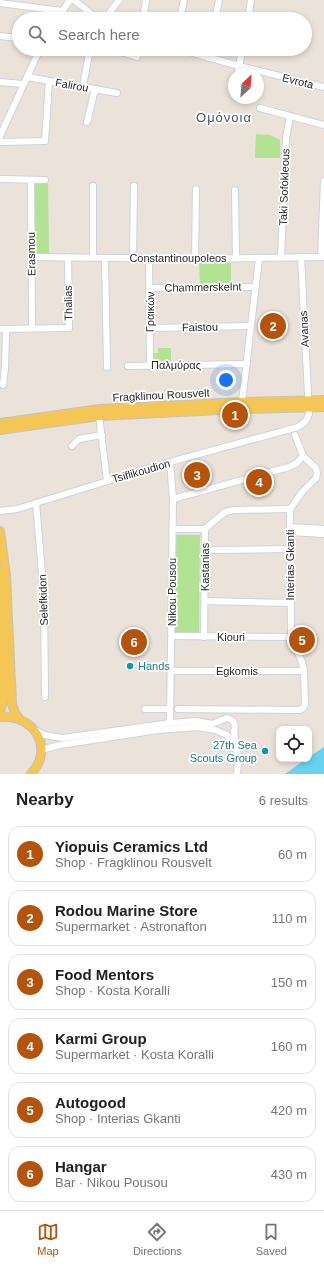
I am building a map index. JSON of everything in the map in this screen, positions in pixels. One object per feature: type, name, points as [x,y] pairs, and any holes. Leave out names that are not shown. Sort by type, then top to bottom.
[{"type":"main road","name":"Fragklinou Rousvelt","points":[[0,430],[99,416],[241,409],[308,404],[324,400]]},
{"type":"main road","name":"Fragklinou Rousvelt","points":[[0,424],[100,409],[242,402],[308,404],[324,407]]},
{"type":"main road","points":[[0,531],[6,575],[12,704],[15,713],[19,718]]},
{"type":"main road","points":[[0,572],[4,697],[0,712]]},
{"type":"main road","points":[[0,717],[9,716],[19,718],[34,729],[39,739],[41,750],[38,763],[30,774]]},
{"type":"street","points":[[0,3],[61,11],[70,0]]},
{"type":"street","points":[[74,0],[89,12]]},
{"type":"street","points":[[110,12],[119,0]]},
{"type":"street","points":[[144,12],[146,0]]},
{"type":"street","points":[[181,12],[184,0]]},
{"type":"street","points":[[217,12],[219,0]]},
{"type":"street","points":[[249,12],[251,0]]},
{"type":"street","points":[[0,36],[12,37]]},
{"type":"street","points":[[0,136],[37,56]]},
{"type":"street","points":[[83,86],[89,56]]},
{"type":"street","name":"Evrota","points":[[202,56],[324,87]]},
{"type":"street","points":[[239,66],[241,56]]},
{"type":"street","name":"Falirou","points":[[27,77],[117,93]]},
{"type":"street","points":[[0,142],[45,141],[49,81]]},
{"type":"street","points":[[0,82],[23,84]]},
{"type":"street","points":[[87,122],[96,89]]},
{"type":"street","points":[[260,108],[324,125]]},
{"type":"street","name":"Taki Sofokleous","points":[[281,257],[286,138],[290,117]]},
{"type":"street","points":[[0,179],[45,180]]},
{"type":"street","name":"Erasmou","points":[[30,180],[32,328]]},
{"type":"street","points":[[322,257],[324,181]]},
{"type":"street","points":[[93,186],[93,257]]},
{"type":"street","points":[[133,258],[134,186]]},
{"type":"street","points":[[196,189],[196,259]]},
{"type":"street","points":[[235,190],[236,258]]},
{"type":"street","name":"Constantinoupoleos","points":[[31,257],[196,259],[322,257]]},
{"type":"street","name":"Thalias","points":[[3,329],[69,328],[68,257]]},
{"type":"street","name":"Avanas","points":[[300,257],[308,404]]},
{"type":"street","points":[[105,258],[107,367]]},
{"type":"street","name":"Γραικών","points":[[149,258],[150,366]]},
{"type":"street","points":[[242,402],[259,258]]},
{"type":"street","name":"Chammerskelnt","points":[[150,288],[255,287]]},
{"type":"street","name":"Faistou","points":[[150,328],[251,326]]},
{"type":"street","points":[[3,329],[3,385]]},
{"type":"street","name":"Παλμύρας","points":[[128,366],[247,364]]},
{"type":"street","name":"Tsiflikoudion","points":[[0,511],[36,503],[170,462],[298,427],[307,420],[309,414],[308,404]]},
{"type":"street","points":[[99,416],[107,481]]},
{"type":"street","points":[[72,446],[79,439],[102,435]]},
{"type":"street","points":[[205,529],[225,512],[234,510],[290,509],[303,491],[316,478],[317,473],[316,468],[303,456],[295,435]]},
{"type":"street","points":[[173,499],[289,467],[297,463],[303,456]]},
{"type":"street","name":"Nikou Pousou","points":[[170,462],[173,499],[170,723]]},
{"type":"street","name":"Selefkidon","points":[[36,503],[44,596],[44,697]]},
{"type":"street","name":"Interias Gkanti","points":[[178,709],[300,710],[305,705],[304,671],[302,662],[291,637],[290,509]]},
{"type":"street","name":"Kastanias","points":[[172,529],[205,529],[204,637]]},
{"type":"street","points":[[290,530],[324,530]]},
{"type":"street","points":[[290,530],[324,534]]},
{"type":"street","points":[[205,550],[290,549]]},
{"type":"street","points":[[205,601],[291,603]]},
{"type":"street","name":"Kiouri","points":[[172,636],[291,637]]},
{"type":"street","name":"Egkomis","points":[[171,671],[304,671]]},
{"type":"street","points":[[145,709],[170,709]]},
{"type":"street","points":[[34,729],[44,735],[63,738],[170,723],[196,721],[212,724],[227,718],[231,719],[235,726],[234,731],[238,748],[237,774]]},
{"type":"street","points":[[220,722],[218,726],[219,730],[233,743],[238,758]]},
{"type":"street","points":[[41,750],[60,745],[158,730],[197,727],[215,730],[225,734],[234,731]]},
{"type":"green space","points":[[256,134],[270,135],[280,140],[280,158],[255,158]]},
{"type":"green space","points":[[36,183],[48,183],[49,255],[39,255],[34,251],[34,187]]},
{"type":"green space","points":[[199,262],[231,263],[231,285],[200,286]]},
{"type":"green space","points":[[158,348],[171,348],[171,365],[153,363],[152,353],[158,353]]},
{"type":"green space","points":[[175,535],[200,535],[199,633],[174,632]]},
{"type":"water","points":[[324,747],[324,774],[285,774],[302,762],[312,762],[312,755]]},
{"type":"place","name":"Rodou Marine Store","points":[[273,326]]},
{"type":"place","name":"Yiopuis Ceramics Ltd","points":[[235,415]]},
{"type":"place","name":"Food Mentors","points":[[197,475]]},
{"type":"place","name":"Karmi Group","points":[[259,482]]},
{"type":"place","name":"Autogood","points":[[302,640]]},
{"type":"place","name":"Hangar","points":[[134,642]]},
{"type":"place","name":"Hands","points":[[130,666]]},
{"type":"place","name":"27th Sea Scouts Group","points":[[265,751]]},
{"type":"district","name":"Ομόνοια","points":[[224,117]]}]
